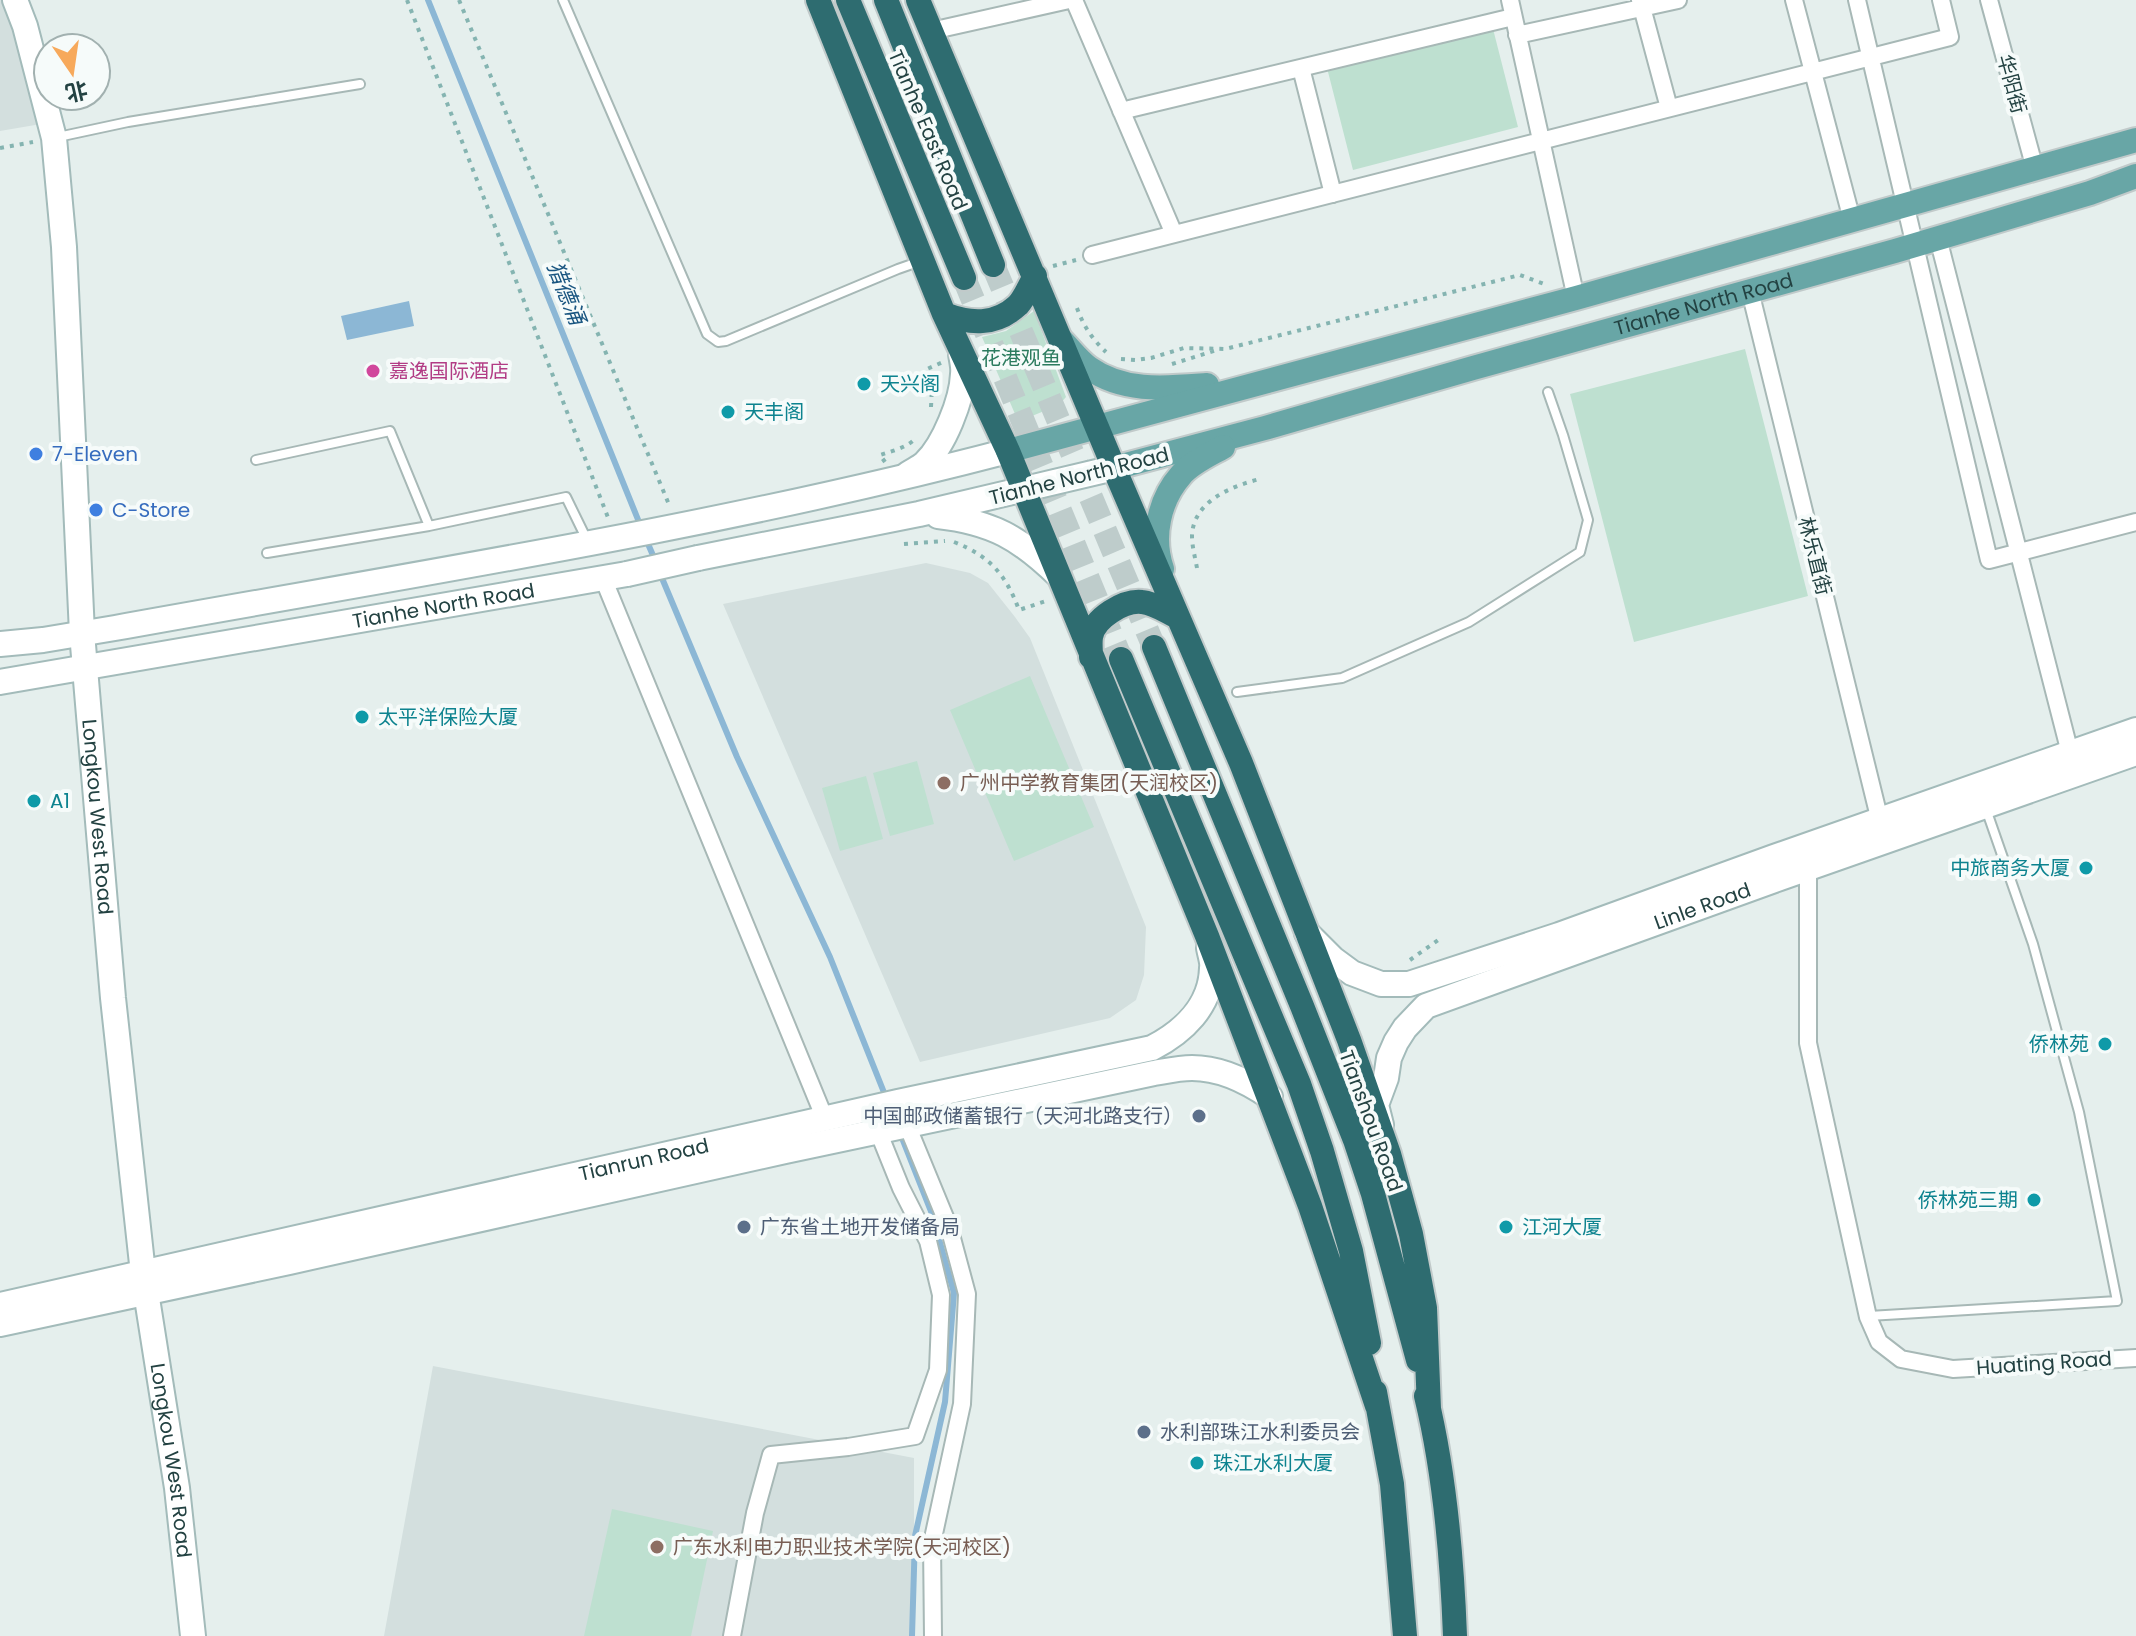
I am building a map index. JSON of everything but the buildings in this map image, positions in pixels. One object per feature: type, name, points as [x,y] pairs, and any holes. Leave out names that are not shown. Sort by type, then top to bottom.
[{"type":"highway","points":[[818,0],[944,314],[1008,451],[1207,936],[1310,1206],[1377,1406]]},
{"type":"highway","name":"Tianhe East Road","points":[[848,0],[964,278]]},
{"type":"highway","name":"Tianhe East Road","points":[[886,0],[993,265]]},
{"type":"highway","points":[[918,0],[1045,270],[1071,336],[1097,427],[1241,763],[1349,1040],[1389,1154],[1411,1234],[1425,1308],[1429,1409]]},
{"type":"highway","points":[[944,314],[966,322],[986,321],[1003,315],[1020,303],[1045,270]]},
{"type":"highway","points":[[1091,657],[1091,636],[1095,627],[1120,607],[1145,602],[1178,617]]},
{"type":"highway","name":"Tianshou Road","points":[[1154,647],[1302,1006],[1373,1194],[1429,1409],[1447,1520],[1455,1636]]},
{"type":"highway","points":[[1121,659],[1299,1084],[1322,1151],[1351,1251],[1369,1345],[1392,1484],[1405,1636]]},
{"type":"main road","name":"Tianhe North Road","points":[[1008,451],[1576,298],[2035,169],[2133,149]]},
{"type":"main road","name":"Tianhe North Road","points":[[1114,468],[1938,238],[2090,193],[2136,176]]},
{"type":"main road","points":[[1071,336],[1090,368],[1121,383],[1143,388],[1176,388],[1262,381]]},
{"type":"main road","points":[[1178,617],[1160,563],[1156,530],[1170,490],[1182,473],[1201,459],[1265,428]]},
{"type":"street","name":"Longkou West Road","points":[[15,0],[25,26],[54,138],[64,247],[82,633],[113,998],[144,1283],[177,1488],[193,1636]]},
{"type":"street","points":[[931,31],[1072,0],[1174,234]]},
{"type":"street","points":[[1510,0],[1576,298]]},
{"type":"street","points":[[1517,35],[1641,4],[1678,0]]},
{"type":"street","points":[[1794,0],[1852,220]]},
{"type":"street","points":[[1857,0],[1989,560],[2136,522]]},
{"type":"street","points":[[1092,255],[1950,37],[1941,0]]},
{"type":"street","name":"华阳街","points":[[1989,0],[2035,169]]},
{"type":"street","points":[[1641,4],[1669,108]]},
{"type":"street","points":[[1121,111],[1513,17]]},
{"type":"street","points":[[1301,68],[1333,194]]},
{"type":"street","points":[[1938,238],[2070,753]]},
{"type":"street","name":"林乐直街","points":[[1750,291],[1880,821]]},
{"type":"street","points":[[898,480],[925,464],[947,429],[962,386],[964,372],[961,354]]},
{"type":"street","name":"Tianhe North Road","points":[[0,644],[82,633],[617,539],[898,480],[1008,451]]},
{"type":"street","name":"Tianhe North Road","points":[[0,682],[615,576],[919,514],[1114,468]]},
{"type":"street","points":[[919,514],[963,519],[1002,532],[1035,553],[1062,585]]},
{"type":"street","points":[[615,576],[825,1119]]},
{"type":"street","name":"Linle Road","points":[[1306,932],[1333,959],[1363,978],[1381,984],[1409,984],[1808,856],[1981,796],[2070,753],[2136,730]]},
{"type":"street","name":"Linle Road","points":[[1389,1154],[1376,1105],[1396,1042],[1426,1006],[1808,856],[1880,821],[2136,753]]},
{"type":"street","points":[[1808,856],[1808,1043],[1868,1317]]},
{"type":"street","name":"Tianrun Road","points":[[0,1324],[144,1283],[825,1119],[890,1119],[1152,1048],[1173,1037],[1192,1019],[1207,994],[1212,968],[1207,936]]},
{"type":"street","name":"Tianrun Road","points":[[0,1305],[144,1283],[890,1119],[1154,1073],[1194,1068],[1224,1073],[1251,1083],[1270,1097]]},
{"type":"street","points":[[732,1636],[755,1513],[771,1455],[915,1436],[938,1370],[941,1295],[928,1241],[901,1188],[890,1119]]},
{"type":"street","points":[[890,1119],[949,1227],[967,1294],[962,1404],[932,1543],[933,1636]]},
{"type":"street","name":"Huating Road","points":[[1868,1317],[1879,1342],[1901,1359],[1953,1369],[2136,1358]]},
{"type":"lane","points":[[563,0],[707,334],[718,342],[923,261]]},
{"type":"lane","points":[[54,138],[128,122],[360,84]]},
{"type":"lane","points":[[1237,692],[1342,678],[1469,622],[1580,552],[1588,520],[1548,392]]},
{"type":"lane","points":[[256,460],[390,431],[429,526]]},
{"type":"lane","points":[[267,553],[429,526],[566,497],[589,544]]},
{"type":"lane","points":[[1868,1317],[2117,1301],[2079,1112],[2033,944],[1981,796]]},
{"type":"path","points":[[407,0],[617,539]]},
{"type":"path","points":[[459,0],[678,527]]},
{"type":"path","points":[[0,148],[54,138]]},
{"type":"path","points":[[1045,270],[1092,255]]},
{"type":"path","points":[[1164,366],[1224,348],[1520,275],[1576,298]]},
{"type":"path","points":[[1077,308],[1093,338],[1111,356],[1136,360],[1184,348],[1224,348]]},
{"type":"path","points":[[1071,336],[1087,340]]},
{"type":"path","points":[[927,369],[932,387],[931,411]]},
{"type":"path","points":[[880,455],[912,442],[918,434]]},
{"type":"path","points":[[1197,568],[1192,538],[1198,516],[1207,504],[1229,489],[1260,479]]},
{"type":"path","points":[[904,544],[945,541],[957,543],[983,557],[996,567],[1005,580],[1019,610],[1062,585]]},
{"type":"path","points":[[1409,961],[1441,938]]},
{"type":"shaded area","points":[[0,0],[13,0],[32,84],[32,112],[38,112],[41,124],[0,131]]},
{"type":"shaded area","name":"广州中学教育集团(天润校区)","points":[[926,563],[970,573],[988,583],[1030,638],[1146,927],[1144,975],[1136,1000],[1110,1018],[920,1062],[723,604]]},
{"type":"shaded area","name":"广东水利电力职业技术学院(天河校区)","points":[[433,1366],[914,1458],[914,1636],[384,1636]]},
{"type":"green space","points":[[1491,21],[1518,127],[1353,170],[1326,64]]},
{"type":"green space","name":"花港观鱼","points":[[1034,311],[1066,397],[1059,405],[1027,418],[1015,414],[982,337],[1006,331]]},
{"type":"green space","points":[[1745,349],[1808,596],[1634,642],[1570,394]]},
{"type":"green space","points":[[1030,676],[1094,827],[1014,861],[950,710]]},
{"type":"green space","points":[[917,761],[934,824],[890,836],[873,773]]},
{"type":"green space","points":[[866,776],[883,839],[840,851],[822,788]]},
{"type":"green space","points":[[612,1509],[713,1531],[691,1636],[584,1636]]},
{"type":"water","points":[[409,301],[414,326],[347,340],[341,316]]},
{"type":"waterway","name":"猎德涌","points":[[428,0],[641,527]]},
{"type":"waterway","name":"猎德涌","points":[[645,537],[655,560]]},
{"type":"waterway","points":[[659,571],[737,757],[830,957],[887,1100]]},
{"type":"waterway","points":[[900,1133],[932,1214],[954,1293],[945,1402],[915,1536],[912,1636]]},
{"type":"tunnel","points":[[993,265],[1154,647]]},
{"type":"tunnel","points":[[964,278],[1121,659]]},
{"type":"place","name":"嘉逸国际酒店","points":[[373,371]]},
{"type":"place","name":"天兴阁","points":[[864,384]]},
{"type":"place","name":"天丰阁","points":[[728,412]]},
{"type":"place","name":"7-Eleven","points":[[36,454]]},
{"type":"place","name":"C-Store","points":[[96,510]]},
{"type":"place","name":"太平洋保险大厦","points":[[362,717]]},
{"type":"place","name":"广州中学教育集团(天润校区)","points":[[944,783]]},
{"type":"place","name":"A1","points":[[34,801]]},
{"type":"place","name":"中旅商务大厦","points":[[2086,868]]},
{"type":"place","name":"侨林苑","points":[[2105,1044]]},
{"type":"place","name":"中国邮政储蓄银行（天河北路支行）","points":[[1199,1116]]},
{"type":"place","name":"侨林苑三期","points":[[2034,1200]]},
{"type":"place","name":"广东省土地开发储备局","points":[[744,1227]]},
{"type":"place","name":"江河大厦","points":[[1506,1227]]},
{"type":"place","name":"水利部珠江水利委员会","points":[[1144,1432]]},
{"type":"place","name":"珠江水利大厦","points":[[1197,1463]]},
{"type":"place","name":"广东水利电力职业技术学院(天河校区)","points":[[657,1547]]}]
